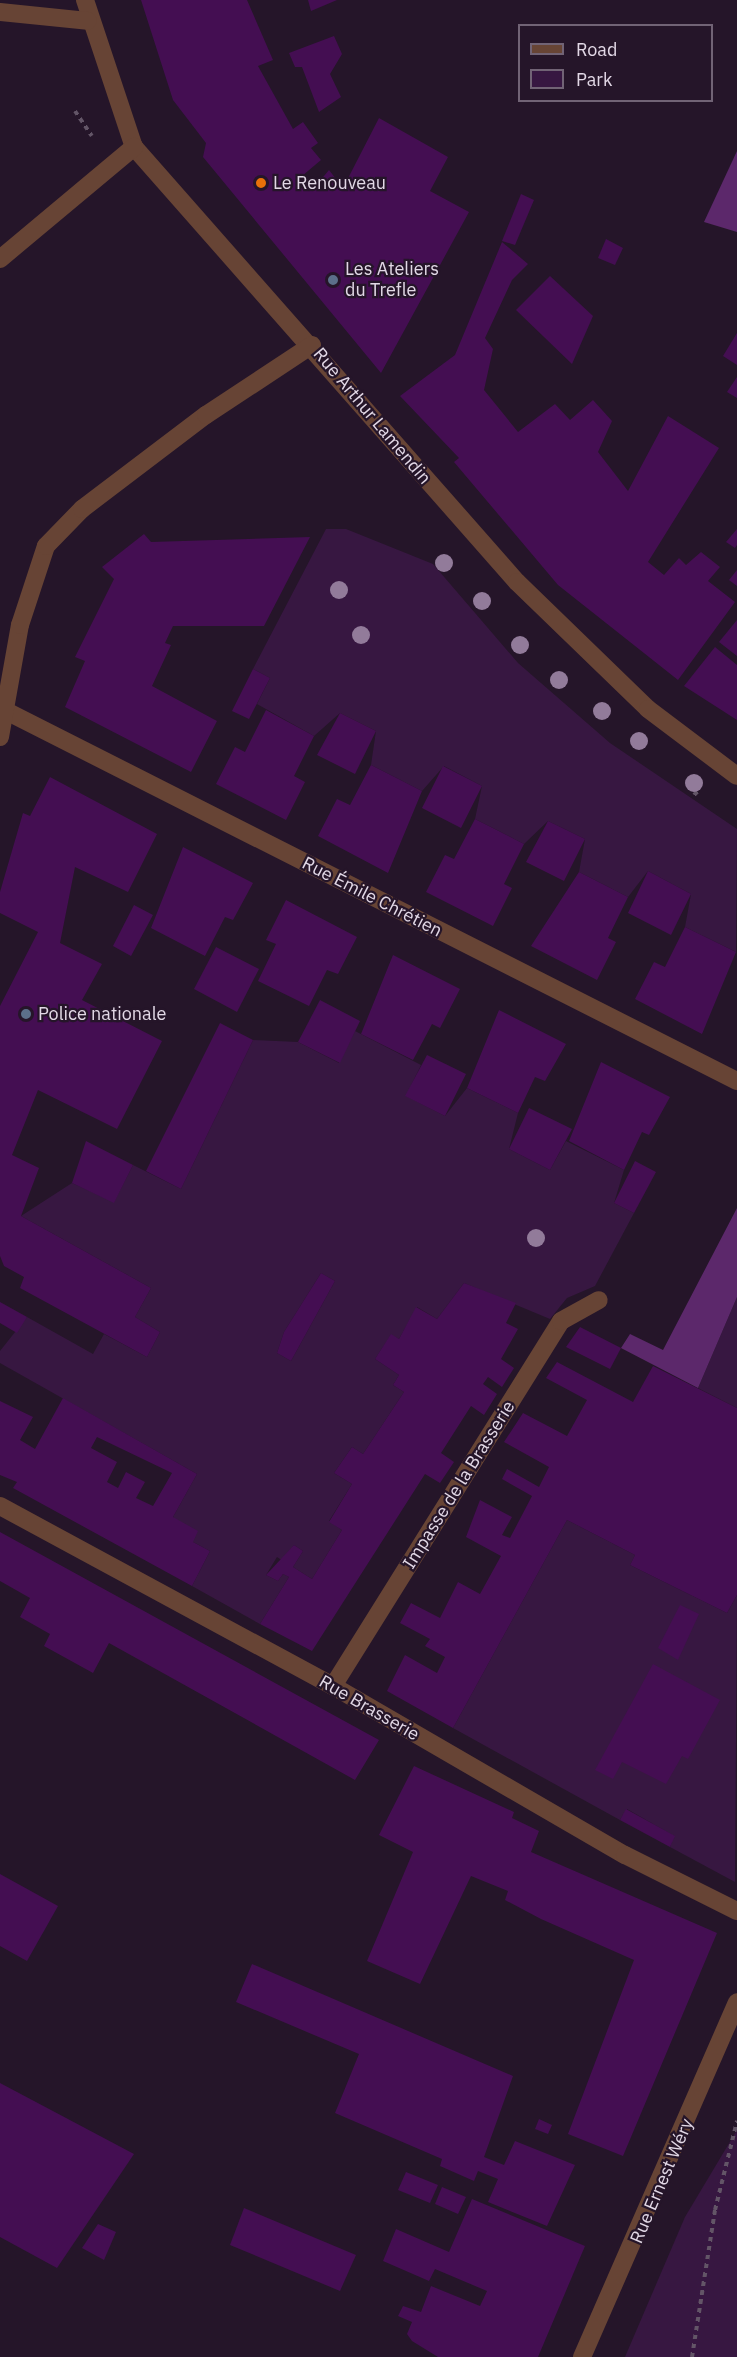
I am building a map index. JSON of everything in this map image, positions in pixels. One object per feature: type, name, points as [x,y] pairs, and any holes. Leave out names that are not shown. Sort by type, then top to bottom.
[{"type":"street","name":"Rue Arthur Lamendin","points":[[85,0],[88,21],[134,147],[312,345],[454,514],[582,648],[648,709],[737,776]]},
{"type":"street","points":[[0,12],[88,21]]},
{"type":"street","points":[[0,259],[134,147]]},
{"type":"street","points":[[0,737],[8,712],[21,625],[46,546],[81,509],[206,415],[312,345]]},
{"type":"street","name":"Rue Émile Chrétien","points":[[8,712],[737,1082]]},
{"type":"street","name":"Impasse de la Brasserie","points":[[333,1686],[561,1321],[599,1300]]},
{"type":"street","name":"Rue Brasserie","points":[[0,1506],[333,1686],[624,1855],[737,1911]]},
{"type":"street","name":"Rue Ernest Wéry","points":[[582,2357],[737,2002]]},
{"type":"path","points":[[692,2357],[715,2210],[737,2121]]},
{"type":"green space","points":[[326,529],[346,529],[433,564],[518,663],[610,743],[737,829],[736,952],[685,927],[691,894],[648,871],[628,897],[579,872],[585,839],[548,821],[524,844],[475,819],[482,786],[444,766],[422,791],[371,765],[376,731],[340,713],[314,736],[257,704],[270,678],[253,669]]},
{"type":"green space","points":[[355,1031],[421,1065],[406,1096],[445,1116],[467,1088],[518,1113],[509,1149],[550,1170],[566,1141],[624,1170],[614,1203],[634,1213],[595,1286],[567,1298],[550,1319],[464,1283],[437,1319],[417,1307],[399,1339],[391,1335],[375,1359],[399,1375],[393,1385],[404,1392],[363,1454],[352,1447],[334,1473],[352,1484],[329,1521],[342,1530],[312,1579],[293,1567],[303,1551],[294,1545],[283,1561],[277,1557],[266,1575],[278,1581],[283,1574],[289,1577],[260,1624],[192,1586],[210,1551],[193,1542],[173,1517],[197,1474],[0,1363],[0,1351],[27,1317],[93,1354],[104,1334],[147,1357],[160,1332],[135,1317],[151,1288],[21,1216],[72,1183],[114,1202],[133,1165],[181,1189],[253,1040],[298,1042],[339,1063]],"holes":[[[321,1273],[335,1281],[291,1361],[277,1353],[284,1332]]]},
{"type":"green space","points":[[737,1297],[737,1408],[698,1388]]},
{"type":"green space","points":[[567,1520],[635,1555],[630,1565],[727,1613],[737,1595],[735,1882],[670,1847],[674,1836],[627,1809],[620,1820],[453,1728]]},
{"type":"green space","points":[[737,2130],[737,2357],[625,2357],[685,2217]]},
{"type":"shaded area","points":[[737,151],[737,232],[704,222]]},
{"type":"shaded area","points":[[737,1208],[737,1297],[698,1388],[621,1348],[630,1334],[663,1350]]},
{"type":"building","points":[[141,0],[247,0],[273,60],[258,66],[293,129],[303,122],[318,143],[311,148],[321,160],[302,176],[313,189],[329,170],[343,188],[379,118],[448,157],[430,191],[469,212],[381,373],[203,157],[206,143],[173,100]]},
{"type":"building","points":[[308,0],[337,0],[311,11]]},
{"type":"building","points":[[334,36],[342,54],[330,74],[341,97],[319,112],[302,67],[295,67],[289,53]]},
{"type":"building","points":[[521,194],[534,200],[515,245],[502,241]]},
{"type":"building","points":[[606,239],[623,248],[615,265],[598,258]]},
{"type":"building","points":[[502,242],[528,264],[512,280],[485,338],[493,349],[484,390],[518,432],[555,404],[570,420],[593,400],[612,421],[598,452],[628,491],[668,416],[719,448],[648,562],[664,575],[679,558],[686,565],[701,552],[720,567],[708,581],[735,602],[678,680],[558,585],[454,462],[459,458],[400,396],[455,355]]},
{"type":"building","points":[[550,276],[593,316],[572,364],[516,310]]},
{"type":"building","points":[[737,333],[737,365],[723,356]]},
{"type":"building","points":[[737,377],[737,398],[727,392]]},
{"type":"building","points":[[737,529],[737,545],[735,548],[726,542]]},
{"type":"building","points":[[144,534],[151,542],[310,537],[264,626],[173,626],[165,643],[171,645],[152,686],[217,721],[191,772],[65,707],[85,661],[75,657],[114,579],[102,567]]},
{"type":"building","points":[[737,570],[737,586],[729,580]]},
{"type":"building","points":[[737,620],[737,656],[719,642]]},
{"type":"building","points":[[715,647],[737,665],[737,720],[684,686]]},
{"type":"building","points":[[253,669],[270,678],[249,719],[232,711]]},
{"type":"building","points":[[266,710],[314,736],[294,776],[305,782],[286,820],[216,784],[235,747],[245,752]]},
{"type":"building","points":[[340,713],[376,731],[355,774],[317,755]]},
{"type":"building","points":[[371,765],[422,791],[388,873],[318,836],[337,799],[350,805]]},
{"type":"building","points":[[443,766],[482,786],[461,828],[422,808]]},
{"type":"building","points":[[50,777],[157,834],[128,892],[75,867],[60,943],[102,964],[82,1000],[162,1041],[117,1129],[38,1090],[12,1155],[39,1168],[21,1216],[151,1288],[135,1317],[160,1332],[147,1357],[20,1288],[24,1277],[4,1266],[0,1256],[0,1006],[38,932],[0,913],[0,892],[23,813],[30,816]]},
{"type":"building","points":[[475,819],[524,844],[504,884],[512,888],[493,926],[426,892],[445,855],[454,859]]},
{"type":"building","points":[[548,821],[585,839],[564,881],[526,862]]},
{"type":"building","points":[[183,847],[253,883],[233,920],[225,917],[205,956],[151,928]]},
{"type":"building","points":[[648,871],[691,894],[671,935],[628,913]]},
{"type":"building","points":[[579,872],[628,897],[608,938],[616,942],[597,980],[531,946]]},
{"type":"building","points":[[286,900],[357,937],[338,974],[327,970],[309,1006],[258,981],[276,944],[266,940]]},
{"type":"building","points":[[134,905],[153,915],[131,956],[113,946]]},
{"type":"building","points":[[685,927],[736,952],[702,1034],[635,999],[654,962],[665,967]]},
{"type":"building","points":[[216,947],[259,969],[237,1012],[194,989]]},
{"type":"building","points":[[393,955],[460,989],[440,1028],[432,1024],[413,1060],[361,1034]]},
{"type":"building","points":[[320,1000],[360,1021],[340,1063],[298,1042]]},
{"type":"building","points":[[499,1010],[566,1044],[545,1081],[535,1077],[518,1113],[467,1088]]},
{"type":"building","points":[[220,1023],[253,1040],[181,1189],[146,1171]]},
{"type":"building","points":[[427,1055],[466,1074],[445,1116],[405,1096]]},
{"type":"building","points":[[601,1062],[670,1097],[649,1135],[642,1132],[624,1170],[569,1141]]},
{"type":"building","points":[[529,1108],[572,1129],[550,1170],[509,1149]]},
{"type":"building","points":[[86,1141],[133,1165],[114,1203],[72,1183]]},
{"type":"building","points":[[635,1161],[656,1172],[634,1213],[614,1203]]},
{"type":"building","points":[[321,1273],[335,1281],[291,1361],[277,1353],[284,1332]]},
{"type":"building","points":[[464,1283],[516,1303],[506,1323],[518,1329],[501,1359],[514,1368],[502,1387],[488,1377],[483,1384],[497,1394],[484,1415],[471,1406],[441,1453],[454,1462],[440,1483],[425,1474],[312,1651],[260,1624],[289,1577],[283,1574],[278,1581],[266,1575],[294,1545],[303,1551],[293,1567],[312,1579],[342,1530],[329,1522],[352,1484],[334,1473],[352,1447],[363,1454],[404,1392],[393,1385],[399,1375],[375,1359],[391,1334],[399,1339],[416,1307],[437,1319]]},
{"type":"building","points":[[0,1302],[27,1317],[17,1333],[0,1323]]},
{"type":"building","points":[[580,1327],[621,1348],[610,1369],[566,1347]]},
{"type":"building","points":[[557,1362],[633,1402],[653,1366],[737,1408],[737,1595],[727,1613],[630,1565],[635,1555],[567,1520],[453,1728],[387,1691],[405,1655],[437,1673],[445,1657],[425,1646],[430,1639],[400,1623],[411,1603],[440,1618],[458,1582],[480,1594],[501,1556],[466,1537],[480,1500],[512,1517],[502,1535],[510,1538],[532,1496],[502,1479],[507,1469],[539,1487],[549,1467],[504,1442],[523,1413],[567,1436],[587,1400],[546,1378]]},
{"type":"building","points":[[63,1398],[197,1474],[173,1517],[198,1531],[193,1542],[210,1551],[192,1586],[13,1488],[17,1482],[0,1475],[0,1401],[33,1417],[20,1440],[35,1449]],"holes":[[[97,1437],[172,1473],[153,1506],[136,1498],[145,1482],[126,1472],[118,1488],[107,1482],[117,1462],[91,1448]]]},
{"type":"building","points":[[0,1532],[379,1740],[355,1780],[109,1643],[93,1673],[44,1646],[50,1634],[20,1617],[30,1598],[0,1581]]},
{"type":"building","points":[[680,1605],[699,1614],[678,1660],[658,1648]]},
{"type":"building","points":[[653,1664],[720,1700],[688,1759],[682,1756],[666,1784],[622,1762],[613,1779],[595,1770]]},
{"type":"building","points":[[414,1766],[514,1812],[512,1818],[539,1831],[531,1852],[717,1933],[623,2156],[568,2134],[634,1960],[541,1919],[505,1900],[508,1891],[471,1876],[420,1984],[367,1961],[413,1852],[379,1835]]},
{"type":"building","points":[[626,1809],[675,1836],[670,1847],[620,1820]]},
{"type":"building","points":[[0,1874],[58,1906],[27,1961],[0,1946]]},
{"type":"building","points":[[252,1964],[513,2076],[484,2157],[504,2165],[515,2141],[575,2165],[547,2226],[488,2202],[498,2179],[478,2171],[474,2181],[440,2166],[442,2159],[335,2113],[359,2054],[236,2002]]},
{"type":"building","points":[[0,2083],[134,2154],[57,2268],[0,2237]]},
{"type":"building","points":[[539,2119],[552,2125],[548,2134],[535,2129]]},
{"type":"building","points":[[406,2172],[438,2185],[430,2203],[398,2190]]},
{"type":"building","points":[[442,2187],[466,2197],[458,2214],[435,2204]]},
{"type":"building","points":[[472,2199],[585,2246],[538,2357],[438,2357],[412,2341],[407,2334],[412,2322],[398,2316],[403,2306],[421,2312],[431,2286],[480,2306],[487,2291],[435,2269],[429,2281],[383,2261],[396,2229],[449,2252]]},
{"type":"building","points":[[244,2208],[356,2255],[340,2291],[230,2245]]},
{"type":"building","points":[[98,2224],[116,2232],[104,2260],[82,2248]]},
{"type":"place","name":"Le Renouveau","points":[[261,183]]},
{"type":"place","name":"Les Ateliers du Trefle","points":[[333,280]]},
{"type":"place","name":"Police nationale","points":[[26,1014]]}]
